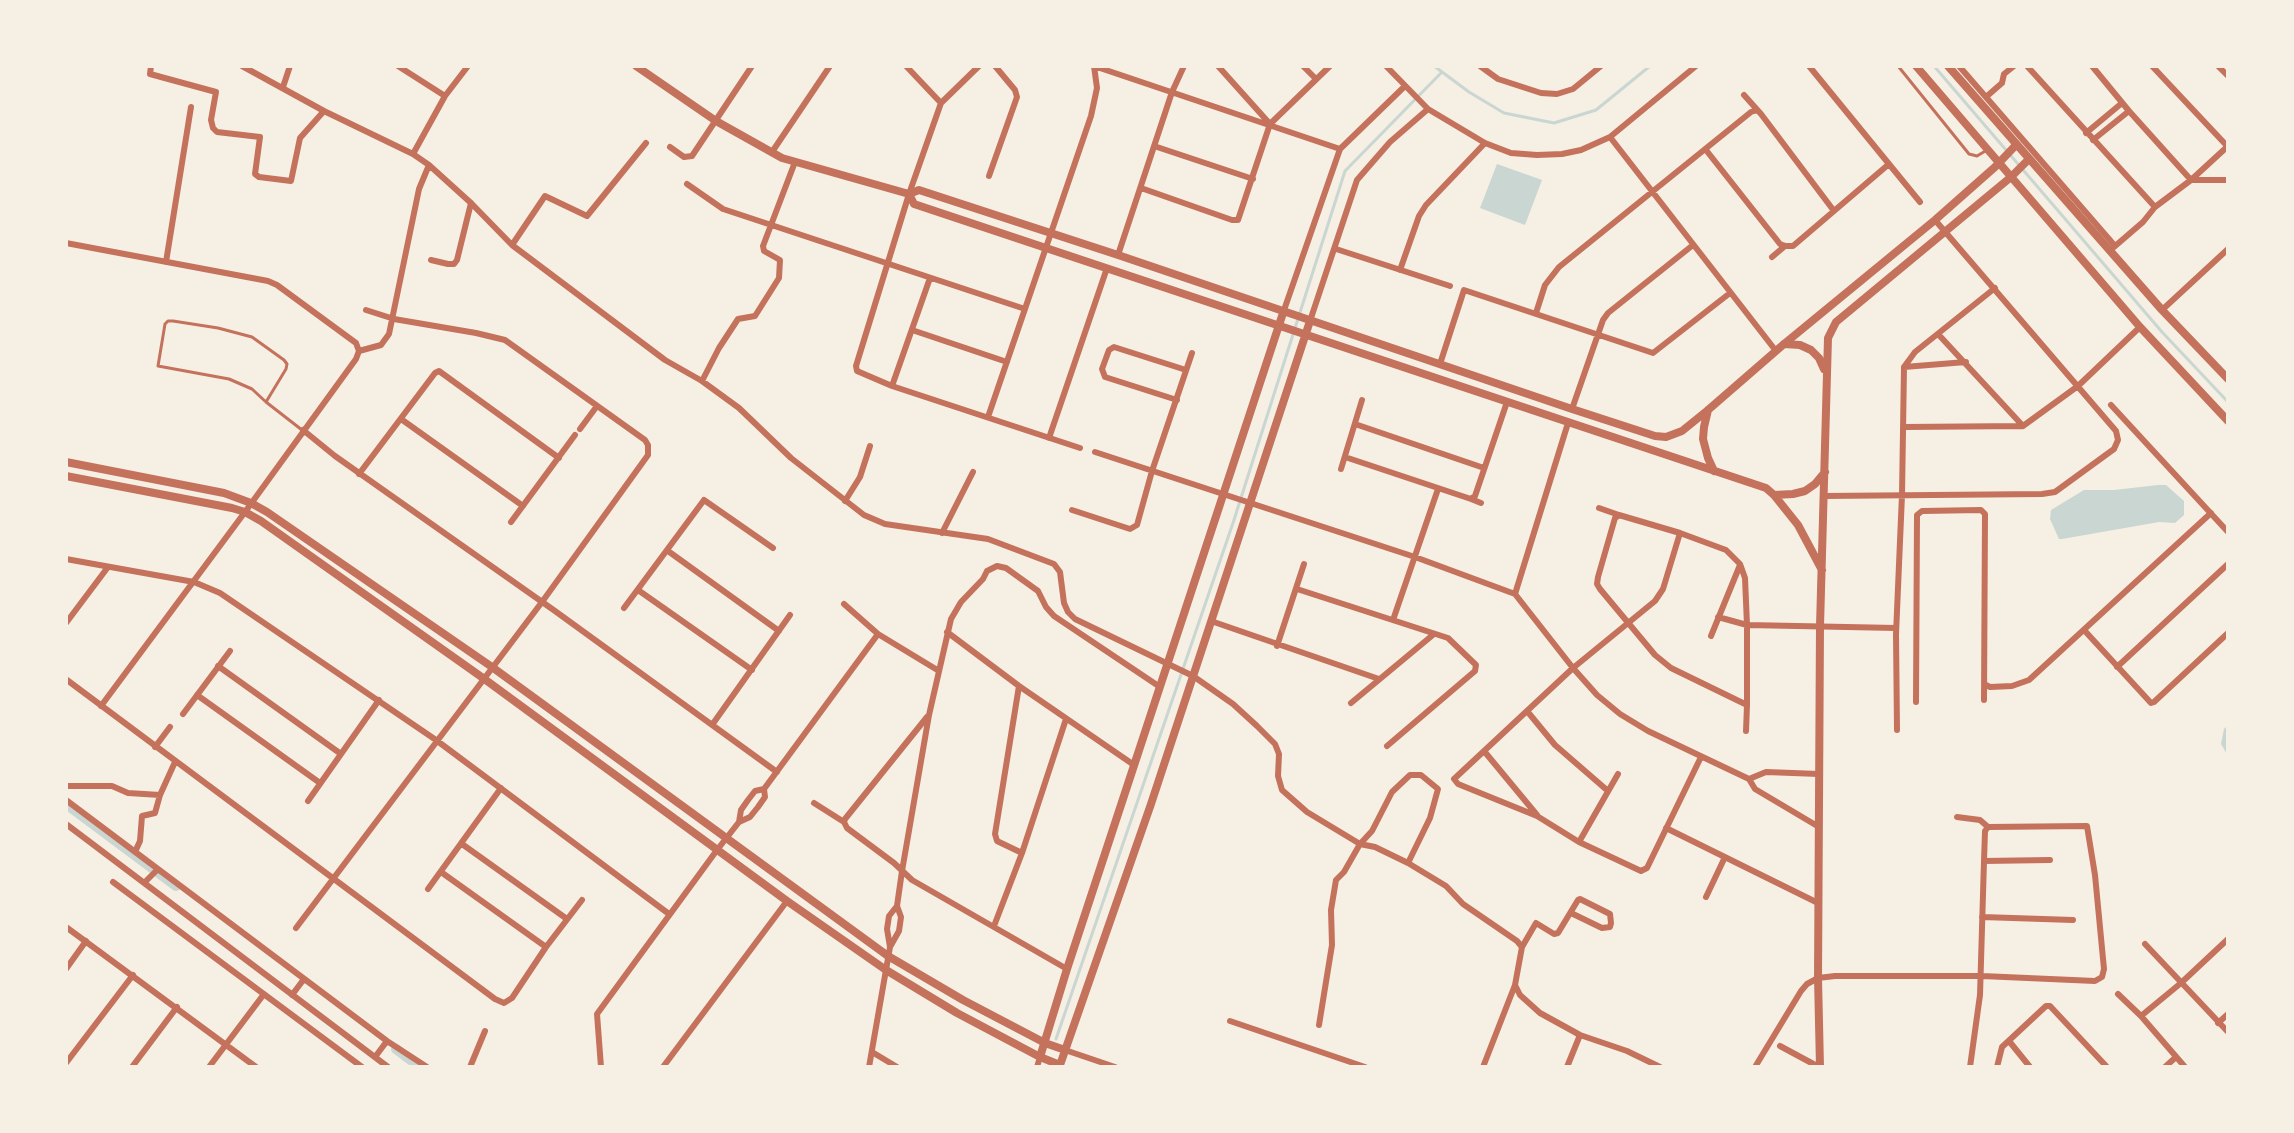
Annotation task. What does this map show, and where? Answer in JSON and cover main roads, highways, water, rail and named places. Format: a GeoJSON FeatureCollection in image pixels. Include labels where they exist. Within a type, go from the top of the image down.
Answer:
{"type":"FeatureCollection","features":[{"type":"Feature","properties":{"kind":"waterway"},"geometry":{"type":"LineString","coordinates":[[1434,66],[1469,92],[1504,113],[1554,123],[1596,110],[1650,66]]}},
{"type":"Feature","properties":{"kind":"waterway"},"geometry":{"type":"LineString","coordinates":[[1934,66],[2162,332],[2228,402]]}},
{"type":"Feature","properties":{"kind":"waterway"},"geometry":{"type":"LineString","coordinates":[[1056,1039],[1233,523],[1345,171],[1441,73]]}},
{"type":"Feature","properties":{"kind":"waterway"},"geometry":{"type":"LineString","coordinates":[[66,804],[176,886]]}},
{"type":"Feature","properties":{"kind":"waterway"},"geometry":{"type":"LineString","coordinates":[[396,1049],[420,1067]]}}]}
